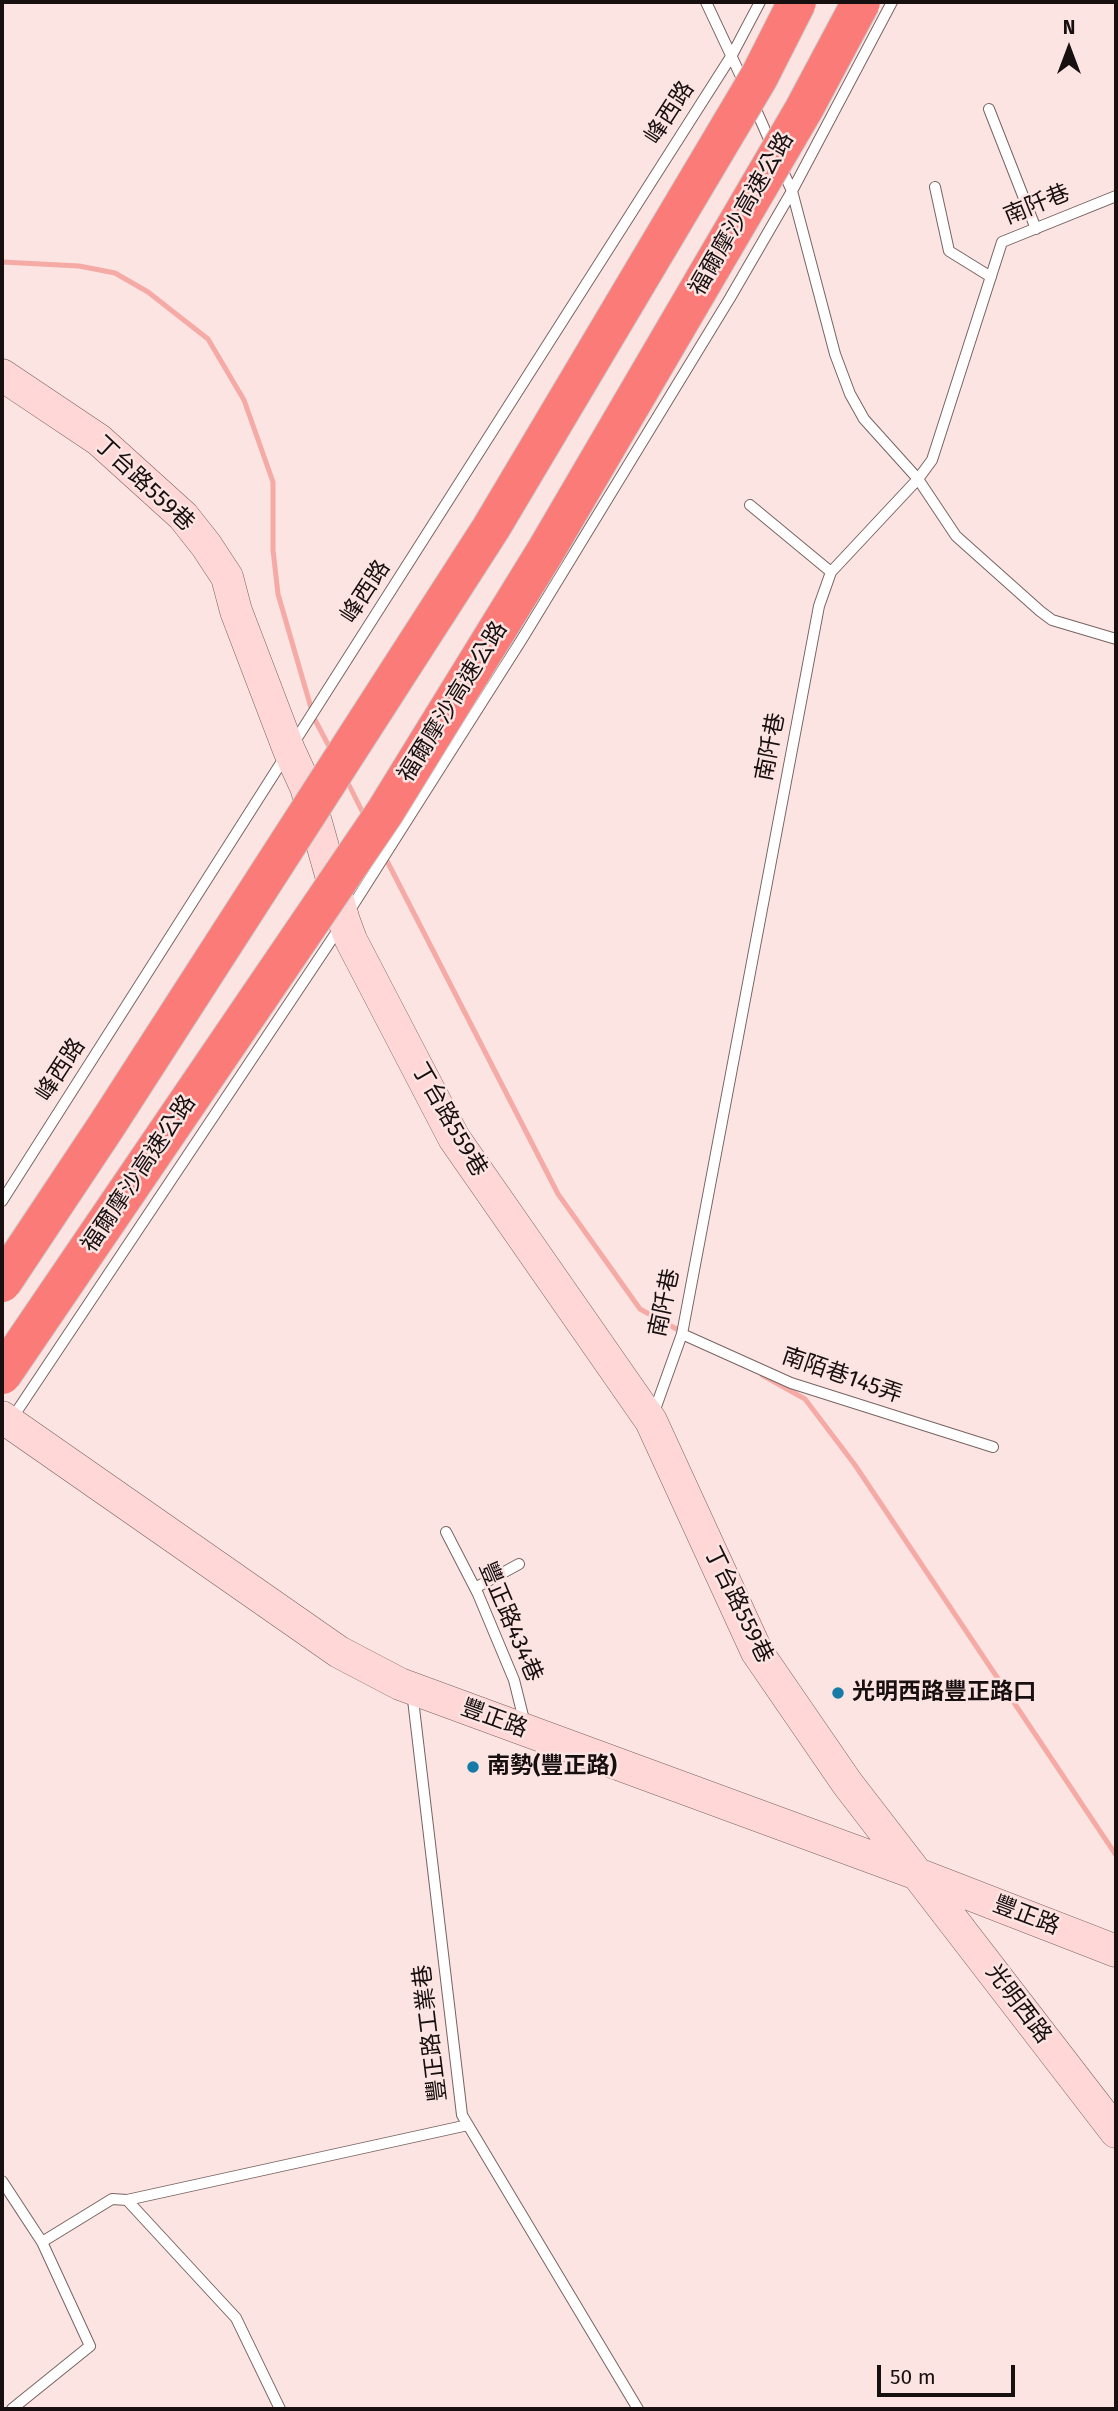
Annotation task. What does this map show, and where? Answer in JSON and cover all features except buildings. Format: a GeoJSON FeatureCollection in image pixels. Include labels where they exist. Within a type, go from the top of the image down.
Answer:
{"type":"FeatureCollection","features":[{"type":"Feature","properties":{"kind":"highway"},"geometry":{"type":"LineString","coordinates":[[2,1283],[107,1125],[491,528],[745,100],[797,2]]}},
{"type":"Feature","properties":{"kind":"highway","name":"福爾摩沙高速公路"},"geometry":{"type":"LineString","coordinates":[[2,1375],[392,801],[559,528],[804,109],[861,2]]}},
{"type":"Feature","properties":{"kind":"street","name":"丁台路559巷"},"geometry":{"type":"LineString","coordinates":[[2,374],[99,440],[183,516],[227,577],[236,611],[297,738],[306,787],[351,940],[454,1138],[651,1421],[757,1652],[847,1783],[920,1875]]}},
{"type":"Feature","properties":{"kind":"street","name":"豐正路"},"geometry":{"type":"LineString","coordinates":[[4,1425],[339,1652],[411,1688],[920,1875],[1116,1951]]}},
{"type":"Feature","properties":{"kind":"street","name":"光明西路"},"geometry":{"type":"LineString","coordinates":[[920,1875],[1116,2132]]}},
{"type":"Feature","properties":{"kind":"lane"},"geometry":{"type":"LineString","coordinates":[[706,2],[792,191],[835,354],[850,394],[864,419],[918,479],[956,536],[1052,620],[1116,639]]}},
{"type":"Feature","properties":{"kind":"lane","name":"峰西路"},"geometry":{"type":"LineString","coordinates":[[2,1201],[732,55],[760,2]]}},
{"type":"Feature","properties":{"kind":"lane"},"geometry":{"type":"LineString","coordinates":[[4,1425],[344,921],[522,639],[730,298],[792,191],[892,2]]}},
{"type":"Feature","properties":{"kind":"lane"},"geometry":{"type":"LineString","coordinates":[[989,109],[1036,229]]}},
{"type":"Feature","properties":{"kind":"lane"},"geometry":{"type":"LineString","coordinates":[[935,187],[949,251],[991,277]]}},
{"type":"Feature","properties":{"kind":"lane","name":"南阡巷"},"geometry":{"type":"LineString","coordinates":[[651,1421],[682,1334],[817,620],[831,572],[918,479],[932,460],[1002,242],[1116,196]]}},
{"type":"Feature","properties":{"kind":"lane"},"geometry":{"type":"LineString","coordinates":[[750,505],[831,572]]}},
{"type":"Feature","properties":{"kind":"lane","name":"南陌巷145弄"},"geometry":{"type":"LineString","coordinates":[[682,1334],[791,1383],[993,1447]]}},
{"type":"Feature","properties":{"kind":"lane","name":"豐正路434巷"},"geometry":{"type":"LineString","coordinates":[[446,1532],[475,1588],[514,1680],[527,1730]]}},
{"type":"Feature","properties":{"kind":"lane"},"geometry":{"type":"LineString","coordinates":[[475,1588],[519,1564]]}},
{"type":"Feature","properties":{"kind":"lane","name":"豐正路工業巷"},"geometry":{"type":"LineString","coordinates":[[411,1688],[462,2115],[638,2409]]}},
{"type":"Feature","properties":{"kind":"lane"},"geometry":{"type":"LineString","coordinates":[[43,2242],[111,2199],[127,2200],[468,2125]]}},
{"type":"Feature","properties":{"kind":"lane"},"geometry":{"type":"LineString","coordinates":[[2,2181],[43,2242],[90,2346],[12,2409]]}},
{"type":"Feature","properties":{"kind":"lane"},"geometry":{"type":"LineString","coordinates":[[127,2200],[236,2318],[280,2409]]}},
{"type":"Feature","properties":{"kind":"waterway"},"geometry":{"type":"LineString","coordinates":[[2,262],[79,266],[115,273],[148,292],[208,339],[244,400],[273,482],[273,550],[278,594],[314,718],[332,752]]}},
{"type":"Feature","properties":{"kind":"waterway"},"geometry":{"type":"LineString","coordinates":[[346,779],[365,817]]}},
{"type":"Feature","properties":{"kind":"waterway"},"geometry":{"type":"LineString","coordinates":[[385,857],[558,1194],[640,1309],[682,1332]]}},
{"type":"Feature","properties":{"kind":"waterway"},"geometry":{"type":"LineString","coordinates":[[762,1375],[805,1399],[855,1465],[1116,1855]]}},
{"type":"Feature","properties":{"kind":"place","name":"光明西路豐正路口"},"geometry":{"type":"Point","coordinates":[838,1693]}},
{"type":"Feature","properties":{"kind":"place","name":"南勢(豐正路)"},"geometry":{"type":"Point","coordinates":[473,1767]}}]}
